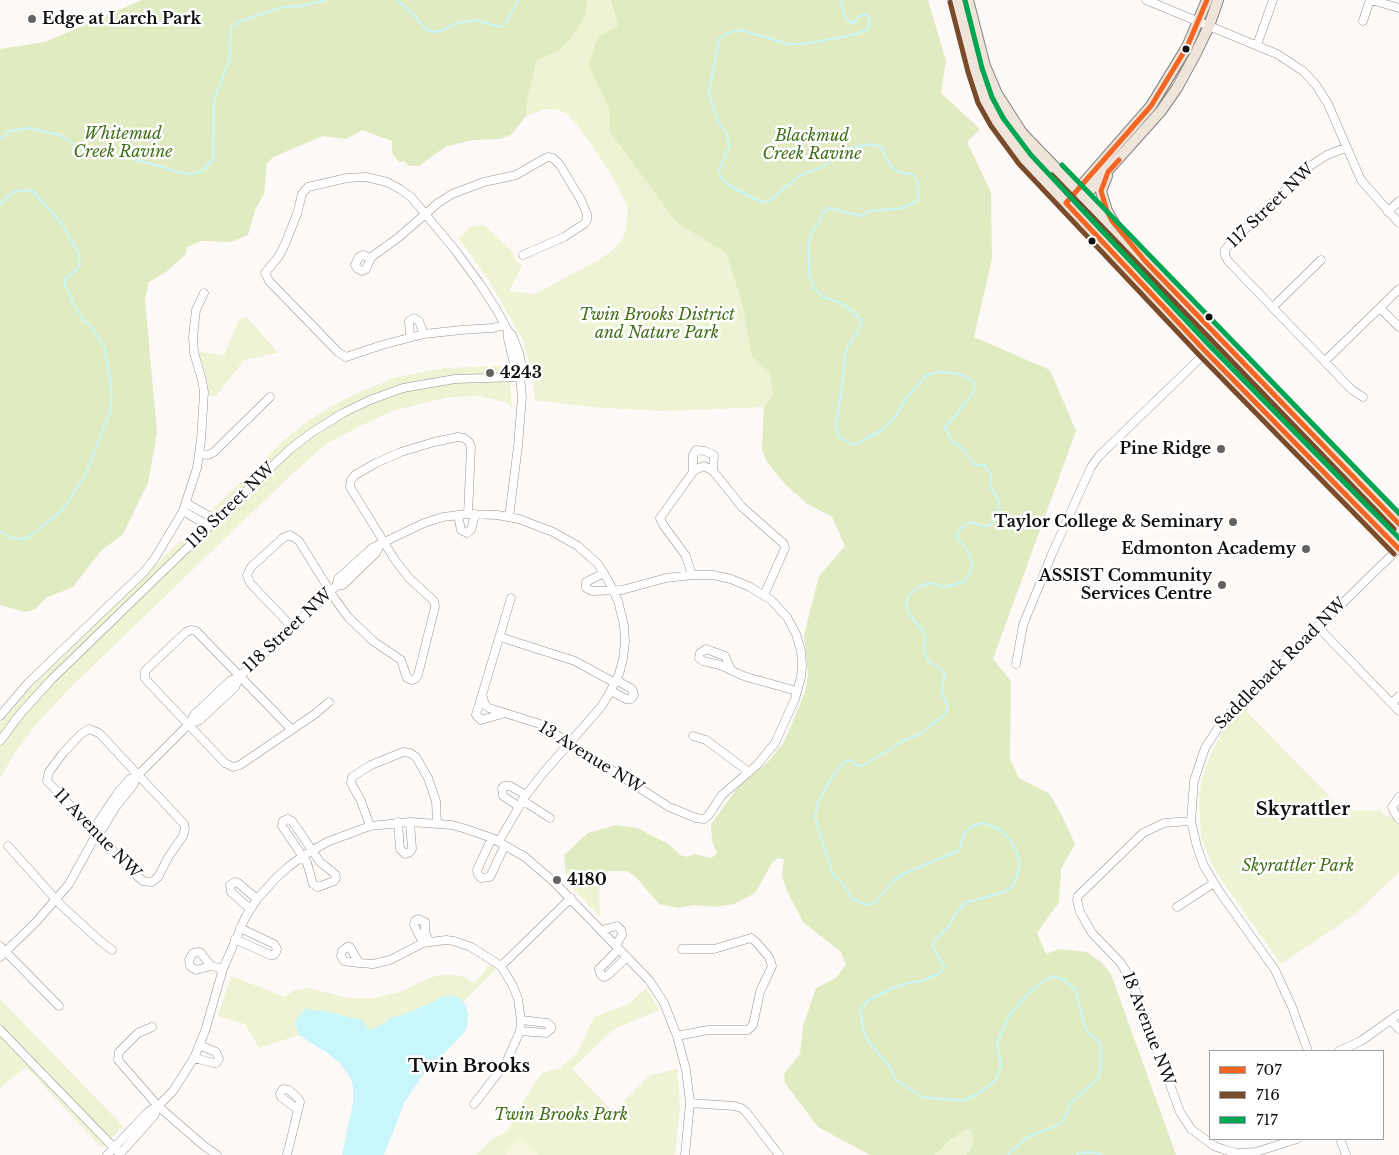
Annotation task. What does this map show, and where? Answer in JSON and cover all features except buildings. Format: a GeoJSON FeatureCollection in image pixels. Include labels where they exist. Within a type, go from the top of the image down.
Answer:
{"type":"FeatureCollection","features":[{"type":"Feature","properties":{"kind":"main road"},"geometry":{"type":"LineString","coordinates":[[957,0],[975,70],[985,100],[997,122],[1025,160],[1206,352],[1399,548]]}},
{"type":"Feature","properties":{"kind":"main road"},"geometry":{"type":"LineString","coordinates":[[968,0],[985,66],[997,94],[1022,133],[1078,194],[1399,524]]}},
{"type":"Feature","properties":{"kind":"main road"},"geometry":{"type":"LineString","coordinates":[[1066,203],[1108,172],[1161,111],[1196,55],[1204,24],[1207,0]]}},
{"type":"Feature","properties":{"kind":"main road"},"geometry":{"type":"LineString","coordinates":[[1078,194],[1151,106],[1218,0]]}},
{"type":"Feature","properties":{"kind":"main road"},"geometry":{"type":"LineString","coordinates":[[997,122],[1009,130],[1066,189],[1078,194]]}},
{"type":"Feature","properties":{"kind":"main road"},"geometry":{"type":"LineString","coordinates":[[1108,172],[1102,191],[1107,211],[1112,221],[1145,261]]}},
{"type":"Feature","properties":{"kind":"main road"},"geometry":{"type":"LineString","coordinates":[[1316,465],[1338,478],[1376,516],[1399,535]]}},
{"type":"Feature","properties":{"kind":"street"},"geometry":{"type":"LineString","coordinates":[[1146,0],[1257,45],[1289,61],[1310,77],[1328,104],[1345,148],[1361,180],[1399,223]]}},
{"type":"Feature","properties":{"kind":"street"},"geometry":{"type":"LineString","coordinates":[[1257,45],[1273,0]]}},
{"type":"Feature","properties":{"kind":"street"},"geometry":{"type":"LineString","coordinates":[[1363,21],[1370,0],[1399,8]]}},
{"type":"Feature","properties":{"kind":"street","name":"117 Street NW"},"geometry":{"type":"LineString","coordinates":[[1273,307],[1228,261],[1225,252],[1229,245],[1310,166],[1322,157],[1345,148]]}},
{"type":"Feature","properties":{"kind":"street"},"geometry":{"type":"LineString","coordinates":[[370,258],[399,237],[438,203],[458,190],[484,182],[511,177],[542,160],[553,158],[560,165],[581,200],[588,214],[587,220],[564,237],[523,255]]}},
{"type":"Feature","properties":{"kind":"street"},"geometry":{"type":"LineString","coordinates":[[506,328],[424,334],[349,357],[344,356],[269,281],[265,273],[279,256],[293,226],[302,194],[308,187],[347,178],[373,178],[387,182],[406,193],[470,270],[506,328],[515,368],[520,377],[522,397],[509,517]]}},
{"type":"Feature","properties":{"kind":"street"},"geometry":{"type":"LineString","coordinates":[[1388,212],[1399,201]]}},
{"type":"Feature","properties":{"kind":"street"},"geometry":{"type":"LineString","coordinates":[[1322,260],[1273,307],[1352,390],[1363,397]]}},
{"type":"Feature","properties":{"kind":"street"},"geometry":{"type":"LineString","coordinates":[[1325,361],[1399,289]]}},
{"type":"Feature","properties":{"kind":"street","name":"119 Street NW"},"geometry":{"type":"LineString","coordinates":[[0,716],[28,684],[144,572],[160,550],[185,507],[200,454],[204,392],[201,374],[194,353],[193,337],[196,310],[204,293]]}},
{"type":"Feature","properties":{"kind":"street"},"geometry":{"type":"LineString","coordinates":[[1380,308],[1399,327]]}},
{"type":"Feature","properties":{"kind":"street"},"geometry":{"type":"LineString","coordinates":[[410,337],[409,321],[414,318],[419,321],[424,334]]}},
{"type":"Feature","properties":{"kind":"street"},"geometry":{"type":"LineString","coordinates":[[1016,664],[1023,625],[1091,467],[1099,456],[1220,339]]}},
{"type":"Feature","properties":{"kind":"street","name":"119 Street NW"},"geometry":{"type":"LineString","coordinates":[[0,741],[21,713],[46,686],[209,526],[289,450],[327,422],[370,400],[403,388],[435,381],[473,377],[520,377]]}},
{"type":"Feature","properties":{"kind":"street"},"geometry":{"type":"LineString","coordinates":[[200,454],[208,455],[214,452],[270,397]]}},
{"type":"Feature","properties":{"kind":"street"},"geometry":{"type":"LineString","coordinates":[[401,660],[408,678],[415,679],[418,675],[435,607],[434,601],[405,574],[382,544],[350,487],[350,480],[376,463],[401,452],[458,437],[467,440],[471,447],[471,530],[467,533],[461,530],[458,515]]}},
{"type":"Feature","properties":{"kind":"street"},"geometry":{"type":"LineString","coordinates":[[693,472],[693,456],[696,450],[714,455],[713,471]]}},
{"type":"Feature","properties":{"kind":"street"},"geometry":{"type":"LineString","coordinates":[[692,575],[686,556],[660,518],[693,472],[704,466],[713,471],[742,507],[784,544],[785,548],[764,595]]}},
{"type":"Feature","properties":{"kind":"street"},"geometry":{"type":"LineString","coordinates":[[185,507],[216,520]]}},
{"type":"Feature","properties":{"kind":"street"},"geometry":{"type":"LineString","coordinates":[[185,507],[209,526]]}},
{"type":"Feature","properties":{"kind":"street","name":"118 Street NW"},"geometry":{"type":"LineString","coordinates":[[2,951],[56,899],[78,870],[96,834],[98,822],[110,803],[130,779],[138,774],[188,725],[195,714],[230,681],[240,676],[333,589],[338,579],[372,548],[424,523],[458,515],[471,514],[509,517],[534,523],[571,541],[592,558],[604,573],[614,591],[623,616],[625,632],[624,651],[611,691],[601,707],[569,742],[522,800],[499,841]]}},
{"type":"Feature","properties":{"kind":"street"},"geometry":{"type":"LineString","coordinates":[[292,627],[250,583],[247,575],[251,567],[283,538],[290,535],[299,541],[333,589],[342,609],[358,628],[378,645],[401,660],[411,664],[422,656]]}},
{"type":"Feature","properties":{"kind":"street","name":"Saddleback Road NW"},"geometry":{"type":"LineString","coordinates":[[1308,1050],[1290,1002],[1275,970],[1214,883],[1200,856],[1191,820],[1196,773],[1204,748],[1232,710],[1399,548]]}},
{"type":"Feature","properties":{"kind":"street"},"geometry":{"type":"LineString","coordinates":[[604,573],[586,582],[586,588],[590,591],[614,591],[666,578],[692,575],[713,575],[730,579],[764,595],[782,610],[792,626],[799,643],[802,666],[797,691],[775,743],[762,761],[749,772],[706,740],[693,736]]}},
{"type":"Feature","properties":{"kind":"street"},"geometry":{"type":"LineString","coordinates":[[506,713],[496,714],[480,720],[476,713],[511,598]]}},
{"type":"Feature","properties":{"kind":"street"},"geometry":{"type":"LineString","coordinates":[[1317,626],[1399,711]]}},
{"type":"Feature","properties":{"kind":"street"},"geometry":{"type":"LineString","coordinates":[[292,730],[196,631],[191,630],[183,634],[145,673],[149,683],[225,763],[232,767],[240,765],[292,730],[315,714],[329,702]]}},
{"type":"Feature","properties":{"kind":"street"},"geometry":{"type":"LineString","coordinates":[[500,637],[568,658],[632,689],[634,695],[630,699],[626,699],[611,691]]}},
{"type":"Feature","properties":{"kind":"street"},"geometry":{"type":"LineString","coordinates":[[732,670],[750,678],[797,691]]}},
{"type":"Feature","properties":{"kind":"street"},"geometry":{"type":"LineString","coordinates":[[1392,704],[1399,696]]}},
{"type":"Feature","properties":{"kind":"street","name":"13 Avenue NW"},"geometry":{"type":"LineString","coordinates":[[482,697],[485,705],[489,708],[540,724],[669,807],[696,818],[704,819],[708,816],[726,791],[749,772]]}},
{"type":"Feature","properties":{"kind":"street","name":"11 Avenue NW"},"geometry":{"type":"LineString","coordinates":[[89,730],[98,733],[138,774],[180,818],[185,827],[183,836],[169,856],[158,877],[152,882],[145,882],[140,879],[46,779],[50,770],[63,753],[81,734],[89,730]]}},
{"type":"Feature","properties":{"kind":"street"},"geometry":{"type":"LineString","coordinates":[[370,826],[361,801],[351,783],[352,778],[365,768],[403,752],[412,754],[419,761],[431,786],[437,810],[437,823]]}},
{"type":"Feature","properties":{"kind":"street"},"geometry":{"type":"LineString","coordinates":[[1399,797],[1392,807],[1399,819]]}},
{"type":"Feature","properties":{"kind":"street"},"geometry":{"type":"LineString","coordinates":[[522,800],[550,818]]}},
{"type":"Feature","properties":{"kind":"street"},"geometry":{"type":"LineString","coordinates":[[285,820],[292,821],[322,864],[335,874],[334,881],[320,886],[315,885],[312,882],[310,870],[303,856],[283,828],[282,824],[285,820]]}},
{"type":"Feature","properties":{"kind":"street","name":"18 Avenue NW"},"geometry":{"type":"LineString","coordinates":[[1191,820],[1164,823],[1146,831],[1078,896],[1080,912],[1088,928],[1120,962],[1132,981],[1182,1116],[1191,1129],[1214,1146],[1230,1152],[1256,1152],[1294,1140]]}},
{"type":"Feature","properties":{"kind":"street"},"geometry":{"type":"LineString","coordinates":[[398,822],[400,849],[405,854],[410,852],[412,848],[410,822]]}},
{"type":"Feature","properties":{"kind":"street"},"geometry":{"type":"LineString","coordinates":[[107,1155],[117,1152],[149,1110],[158,1106],[173,1091],[194,1058],[223,969],[240,928],[257,899],[276,878],[312,850],[338,837],[370,826],[398,822],[437,823],[466,829],[499,841],[534,863],[571,898],[649,980],[664,1003],[678,1036],[686,1070],[690,1103],[685,1155]]}},
{"type":"Feature","properties":{"kind":"street"},"geometry":{"type":"LineString","coordinates":[[8,846],[56,899],[112,950]]}},
{"type":"Feature","properties":{"kind":"street"},"geometry":{"type":"LineString","coordinates":[[250,909],[231,892],[230,885],[234,882],[238,884],[257,899]]}},
{"type":"Feature","properties":{"kind":"street"},"geometry":{"type":"LineString","coordinates":[[1177,907],[1214,883]]}},
{"type":"Feature","properties":{"kind":"street"},"geometry":{"type":"LineString","coordinates":[[501,966],[571,898]]}},
{"type":"Feature","properties":{"kind":"street"},"geometry":{"type":"LineString","coordinates":[[602,930],[617,926],[621,930],[622,935],[618,947],[599,969],[601,975],[604,977],[608,975],[627,957]]}},
{"type":"Feature","properties":{"kind":"street"},"geometry":{"type":"LineString","coordinates":[[235,939],[270,955],[275,954],[277,951],[274,944],[240,928]]}},
{"type":"Feature","properties":{"kind":"street"},"geometry":{"type":"LineString","coordinates":[[678,1036],[708,1030],[748,1030],[752,1025],[760,992],[772,966],[769,957],[750,938],[714,949],[682,949]]}},
{"type":"Feature","properties":{"kind":"street"},"geometry":{"type":"LineString","coordinates":[[359,963],[373,964],[385,961],[426,942],[446,940],[463,943],[478,950],[501,966],[513,986],[518,999],[521,1020],[520,1031],[506,1063],[474,1104]]}},
{"type":"Feature","properties":{"kind":"street"},"geometry":{"type":"LineString","coordinates":[[2,951],[58,1006]]}},
{"type":"Feature","properties":{"kind":"street"},"geometry":{"type":"LineString","coordinates":[[211,966],[223,969]]}},
{"type":"Feature","properties":{"kind":"street"},"geometry":{"type":"LineString","coordinates":[[1341,1050],[1361,1041],[1399,1014]]}},
{"type":"Feature","properties":{"kind":"street"},"geometry":{"type":"LineString","coordinates":[[520,1031],[546,1033],[551,1029],[550,1024],[547,1023],[521,1020]]}},
{"type":"Feature","properties":{"kind":"street"},"geometry":{"type":"LineString","coordinates":[[1391,1020],[1399,1029]]}},
{"type":"Feature","properties":{"kind":"street"},"geometry":{"type":"LineString","coordinates":[[152,1027],[138,1033],[120,1050],[117,1058],[158,1106],[217,1155]]}},
{"type":"Feature","properties":{"kind":"street"},"geometry":{"type":"LineString","coordinates":[[0,1030],[117,1152]]}},
{"type":"Feature","properties":{"kind":"street"},"geometry":{"type":"LineString","coordinates":[[194,1058],[214,1063],[219,1059],[216,1052],[199,1046]]}},
{"type":"Feature","properties":{"kind":"street"},"geometry":{"type":"LineString","coordinates":[[690,1103],[741,1108],[779,1155]]}},
{"type":"Feature","properties":{"kind":"street"},"geometry":{"type":"LineString","coordinates":[[288,1155],[298,1109]]}},
{"type":"Feature","properties":{"kind":"street"},"geometry":{"type":"LineString","coordinates":[[1340,1140],[1346,1155]]}},
{"type":"Feature","properties":{"kind":"green space","name":"Whitemud Creek Ravine"},"geometry":{"type":"Polygon","coordinates":[[[142,0],[587,0],[586,14],[572,37],[558,51],[537,60],[528,95],[526,116],[511,135],[499,139],[472,140],[445,147],[419,166],[409,166],[404,161],[399,162],[392,153],[392,141],[362,130],[346,139],[323,136],[273,157],[267,164],[264,194],[256,208],[248,235],[231,242],[201,241],[187,247],[186,254],[166,272],[149,282],[145,300],[157,433],[148,483],[123,534],[101,551],[73,587],[46,598],[35,609],[25,612],[0,605],[0,49],[45,42],[142,0]]]}},
{"type":"Feature","properties":{"kind":"green space","name":"Twin Brooks District and Nature Park"},"geometry":{"type":"Polygon","coordinates":[[[587,0],[611,0],[618,26],[588,65],[609,108],[609,131],[676,222],[726,253],[742,303],[752,357],[770,373],[773,394],[764,407],[663,411],[592,407],[535,400],[533,377],[523,340],[491,284],[459,238],[470,227],[484,225],[512,251],[515,260],[522,265],[509,291],[535,294],[595,262],[612,251],[622,240],[626,231],[628,207],[615,181],[578,126],[566,113],[556,109],[545,109],[526,116],[528,95],[537,60],[558,51],[586,14],[587,0]]]}},
{"type":"Feature","properties":{"kind":"green space","name":"Blackmud Creek Ravine"},"geometry":{"type":"Polygon","coordinates":[[[611,0],[928,0],[946,61],[941,93],[980,129],[967,142],[991,192],[992,259],[974,337],[1050,370],[1076,431],[993,659],[1011,681],[1010,759],[1019,778],[1050,794],[1075,844],[1061,869],[1059,902],[1037,933],[1046,954],[1059,949],[1087,952],[1101,962],[1111,974],[1176,1155],[966,1155],[972,1147],[973,1139],[971,1131],[966,1129],[950,1139],[934,1155],[870,1155],[818,1127],[785,1083],[784,1074],[800,1054],[803,1026],[816,988],[836,978],[846,965],[841,952],[803,922],[787,891],[782,876],[784,859],[778,858],[772,863],[755,893],[734,904],[714,907],[695,905],[678,908],[659,904],[635,876],[626,871],[610,871],[599,876],[565,868],[564,855],[588,833],[616,825],[637,828],[670,845],[680,855],[688,857],[694,854],[711,858],[717,854],[712,840],[711,824],[738,787],[767,763],[784,742],[805,692],[808,674],[804,635],[819,576],[845,546],[832,517],[806,503],[785,484],[767,462],[762,450],[764,407],[773,394],[770,373],[752,357],[742,303],[726,253],[676,222],[609,131],[609,108],[588,65],[598,37],[618,26],[611,0]]]}},
{"type":"Feature","properties":{"kind":"green space"},"geometry":{"type":"Polygon","coordinates":[[[247,317],[278,353],[244,360],[216,396],[209,396],[205,372],[198,351],[224,356],[239,320],[247,317]]]}},
{"type":"Feature","properties":{"kind":"green space"},"geometry":{"type":"Polygon","coordinates":[[[508,361],[512,408],[508,403],[481,396],[449,397],[392,411],[326,444],[291,475],[73,685],[36,724],[0,778],[0,723],[31,687],[283,441],[309,420],[343,400],[397,377],[445,368],[503,366],[508,361]]]}},
{"type":"Feature","properties":{"kind":"green space","name":"Skyrattler Park"},"geometry":{"type":"Polygon","coordinates":[[[1244,709],[1343,810],[1381,811],[1399,824],[1399,872],[1354,915],[1281,964],[1220,878],[1201,837],[1199,793],[1205,769],[1223,731],[1244,709]]]}},
{"type":"Feature","properties":{"kind":"green space"},"geometry":{"type":"Polygon","coordinates":[[[565,868],[599,876],[600,917],[567,882],[565,868]]]}},
{"type":"Feature","properties":{"kind":"green space"},"geometry":{"type":"Polygon","coordinates":[[[491,964],[496,969],[463,1002],[461,999],[425,1005],[408,1013],[390,1018],[373,1029],[368,1029],[361,1020],[323,1011],[303,1010],[295,1022],[299,1035],[259,1048],[245,1024],[218,1016],[231,976],[285,997],[293,991],[308,988],[349,998],[374,998],[404,991],[436,976],[465,977],[471,982],[475,982],[491,964]]]}},
{"type":"Feature","properties":{"kind":"green space","name":"Twin Brooks Park"},"geometry":{"type":"Polygon","coordinates":[[[646,988],[659,1010],[614,1029],[572,1069],[613,1112],[649,1076],[677,1069],[680,1105],[675,1155],[476,1155],[491,1140],[509,1130],[516,1112],[542,1073],[560,1068],[578,1052],[594,1017],[629,1004],[646,988]]]}},
{"type":"Feature","properties":{"kind":"green space"},"geometry":{"type":"Polygon","coordinates":[[[0,999],[123,1126],[102,1148],[26,1067],[0,1088],[0,999]]]}},
{"type":"Feature","properties":{"kind":"green space"},"geometry":{"type":"Polygon","coordinates":[[[966,1129],[971,1131],[973,1139],[972,1147],[966,1155],[934,1155],[950,1139],[966,1129]]]}},
{"type":"Feature","properties":{"kind":"green space"},"geometry":{"type":"Polygon","coordinates":[[[520,1137],[538,1155],[505,1155],[508,1149],[520,1137]]]}},
{"type":"Feature","properties":{"kind":"water"},"geometry":{"type":"Polygon","coordinates":[[[452,995],[461,999],[466,1006],[468,1015],[467,1027],[463,1034],[423,1075],[405,1101],[384,1155],[342,1155],[353,1103],[351,1079],[340,1063],[299,1035],[295,1022],[299,1015],[306,1009],[323,1011],[362,1020],[368,1029],[373,1029],[390,1018],[408,1013],[443,997],[452,995]]]}},
{"type":"Feature","properties":{"kind":"waterway"},"geometry":{"type":"LineString","coordinates":[[0,139],[10,131],[28,128],[60,135],[84,151],[95,154],[124,157],[177,172],[192,174],[202,171],[213,160],[214,105],[216,94],[230,59],[231,28],[240,21],[283,7],[302,6],[326,0]]}},
{"type":"Feature","properties":{"kind":"waterway"},"geometry":{"type":"LineString","coordinates":[[397,0],[427,30],[438,32],[458,23],[475,20],[501,27],[507,21],[518,0]]}},
{"type":"Feature","properties":{"kind":"waterway"},"geometry":{"type":"LineString","coordinates":[[841,0],[844,16],[848,21],[853,23],[866,14],[870,24],[867,30],[848,36],[804,44],[788,44],[741,30],[726,34],[719,39],[709,93],[717,120],[727,134],[729,147],[719,170],[721,178],[730,186],[761,202],[769,201],[799,176],[836,159],[845,149],[872,144],[881,147],[892,167],[899,172],[913,175],[917,180],[919,191],[917,200],[912,204],[902,208],[872,211],[861,216],[829,208],[822,214],[812,232],[808,245],[809,274],[814,288],[823,297],[841,303],[862,321],[845,354],[836,424],[838,436],[853,445],[860,442],[882,430],[896,416],[907,397],[927,375],[938,372],[961,374],[975,383],[974,392],[945,427],[951,440],[964,450],[975,465],[984,465],[991,474],[991,488],[998,499],[1000,507],[991,525],[983,526],[971,522],[962,527],[956,536],[970,554],[972,565],[970,574],[964,582],[944,587],[931,583],[920,586],[908,596],[906,607],[912,618],[922,629],[925,638],[923,648],[928,661],[942,670],[945,676],[941,691],[948,706],[944,715],[920,734],[903,741],[864,765],[857,766],[850,760],[844,762],[830,780],[817,804],[815,817],[833,875],[841,881],[853,899],[867,905],[875,903],[891,883],[901,875],[958,851],[963,835],[972,826],[982,823],[990,825],[999,829],[1011,841],[1020,864],[1014,884],[1009,889],[1000,893],[965,903],[958,911],[948,927],[932,946],[945,967],[938,974],[921,981],[893,988],[869,1000],[860,1010],[864,1032],[868,1041],[890,1067],[896,1080],[922,1097],[963,1101],[994,1082],[1001,1065],[997,1043],[1009,1016],[1026,996],[1041,983],[1053,976],[1064,980],[1076,990],[1083,1021],[1088,1032],[1100,1043],[1099,1077],[1071,1103],[1063,1121],[1054,1127],[1029,1136],[1008,1155]]}},
{"type":"Feature","properties":{"kind":"waterway"},"geometry":{"type":"LineString","coordinates":[[0,204],[14,192],[33,191],[63,225],[79,255],[80,266],[65,280],[65,284],[74,305],[84,321],[91,326],[105,349],[112,393],[110,412],[85,476],[63,509],[25,539],[11,538],[0,531]]}},
{"type":"Feature","properties":{"kind":"waterway"},"geometry":{"type":"LineString","coordinates":[[1077,1155],[1079,1153],[1093,1152],[1102,1155]]}},
{"type":"Feature","properties":{"kind":"transit line","name":"717"},"geometry":{"type":"LineString","coordinates":[[965,0],[982,68],[992,97],[1003,118],[1031,155],[1211,347],[1399,538]]}},
{"type":"Feature","properties":{"kind":"transit line","name":"707"},"geometry":{"type":"LineString","coordinates":[[1207,0],[1187,47],[1151,106],[1066,203],[1206,352],[1399,549]]}},
{"type":"Feature","properties":{"kind":"transit line","name":"716"},"geometry":{"type":"LineString","coordinates":[[950,2],[978,103],[991,126],[1019,164],[1201,357],[1394,554]]}},
{"type":"Feature","properties":{"kind":"transit line","name":"707"},"geometry":{"type":"LineString","coordinates":[[1119,160],[1108,172],[1101,191],[1112,221],[1145,261],[1399,524]]}},
{"type":"Feature","properties":{"kind":"transit line","name":"717"},"geometry":{"type":"LineString","coordinates":[[1062,165],[1399,513]]}},
{"type":"Feature","properties":{"kind":"transit line","name":"716"},"geometry":{"type":"LineString","coordinates":[[1052,175],[1394,529]]}},
{"type":"Feature","properties":{"kind":"place","name":"Edge at Larch Park"},"geometry":{"type":"Point","coordinates":[32,19]}},
{"type":"Feature","properties":{"kind":"place","name":"4243"},"geometry":{"type":"Point","coordinates":[490,373]}},
{"type":"Feature","properties":{"kind":"place","name":"Pine Ridge"},"geometry":{"type":"Point","coordinates":[1221,449]}},
{"type":"Feature","properties":{"kind":"place","name":"Taylor College & Seminary"},"geometry":{"type":"Point","coordinates":[1233,522]}},
{"type":"Feature","properties":{"kind":"place","name":"Edmonton Academy"},"geometry":{"type":"Point","coordinates":[1306,549]}},
{"type":"Feature","properties":{"kind":"place","name":"ASSIST Community Services Centre"},"geometry":{"type":"Point","coordinates":[1222,585]}},
{"type":"Feature","properties":{"kind":"place","name":"4180"},"geometry":{"type":"Point","coordinates":[557,880]}},
{"type":"Feature","properties":{"kind":"district","name":"Skyrattler"},"geometry":{"type":"Point","coordinates":[1303,810]}},
{"type":"Feature","properties":{"kind":"district","name":"Twin Brooks"},"geometry":{"type":"Point","coordinates":[469,1067]}}]}
